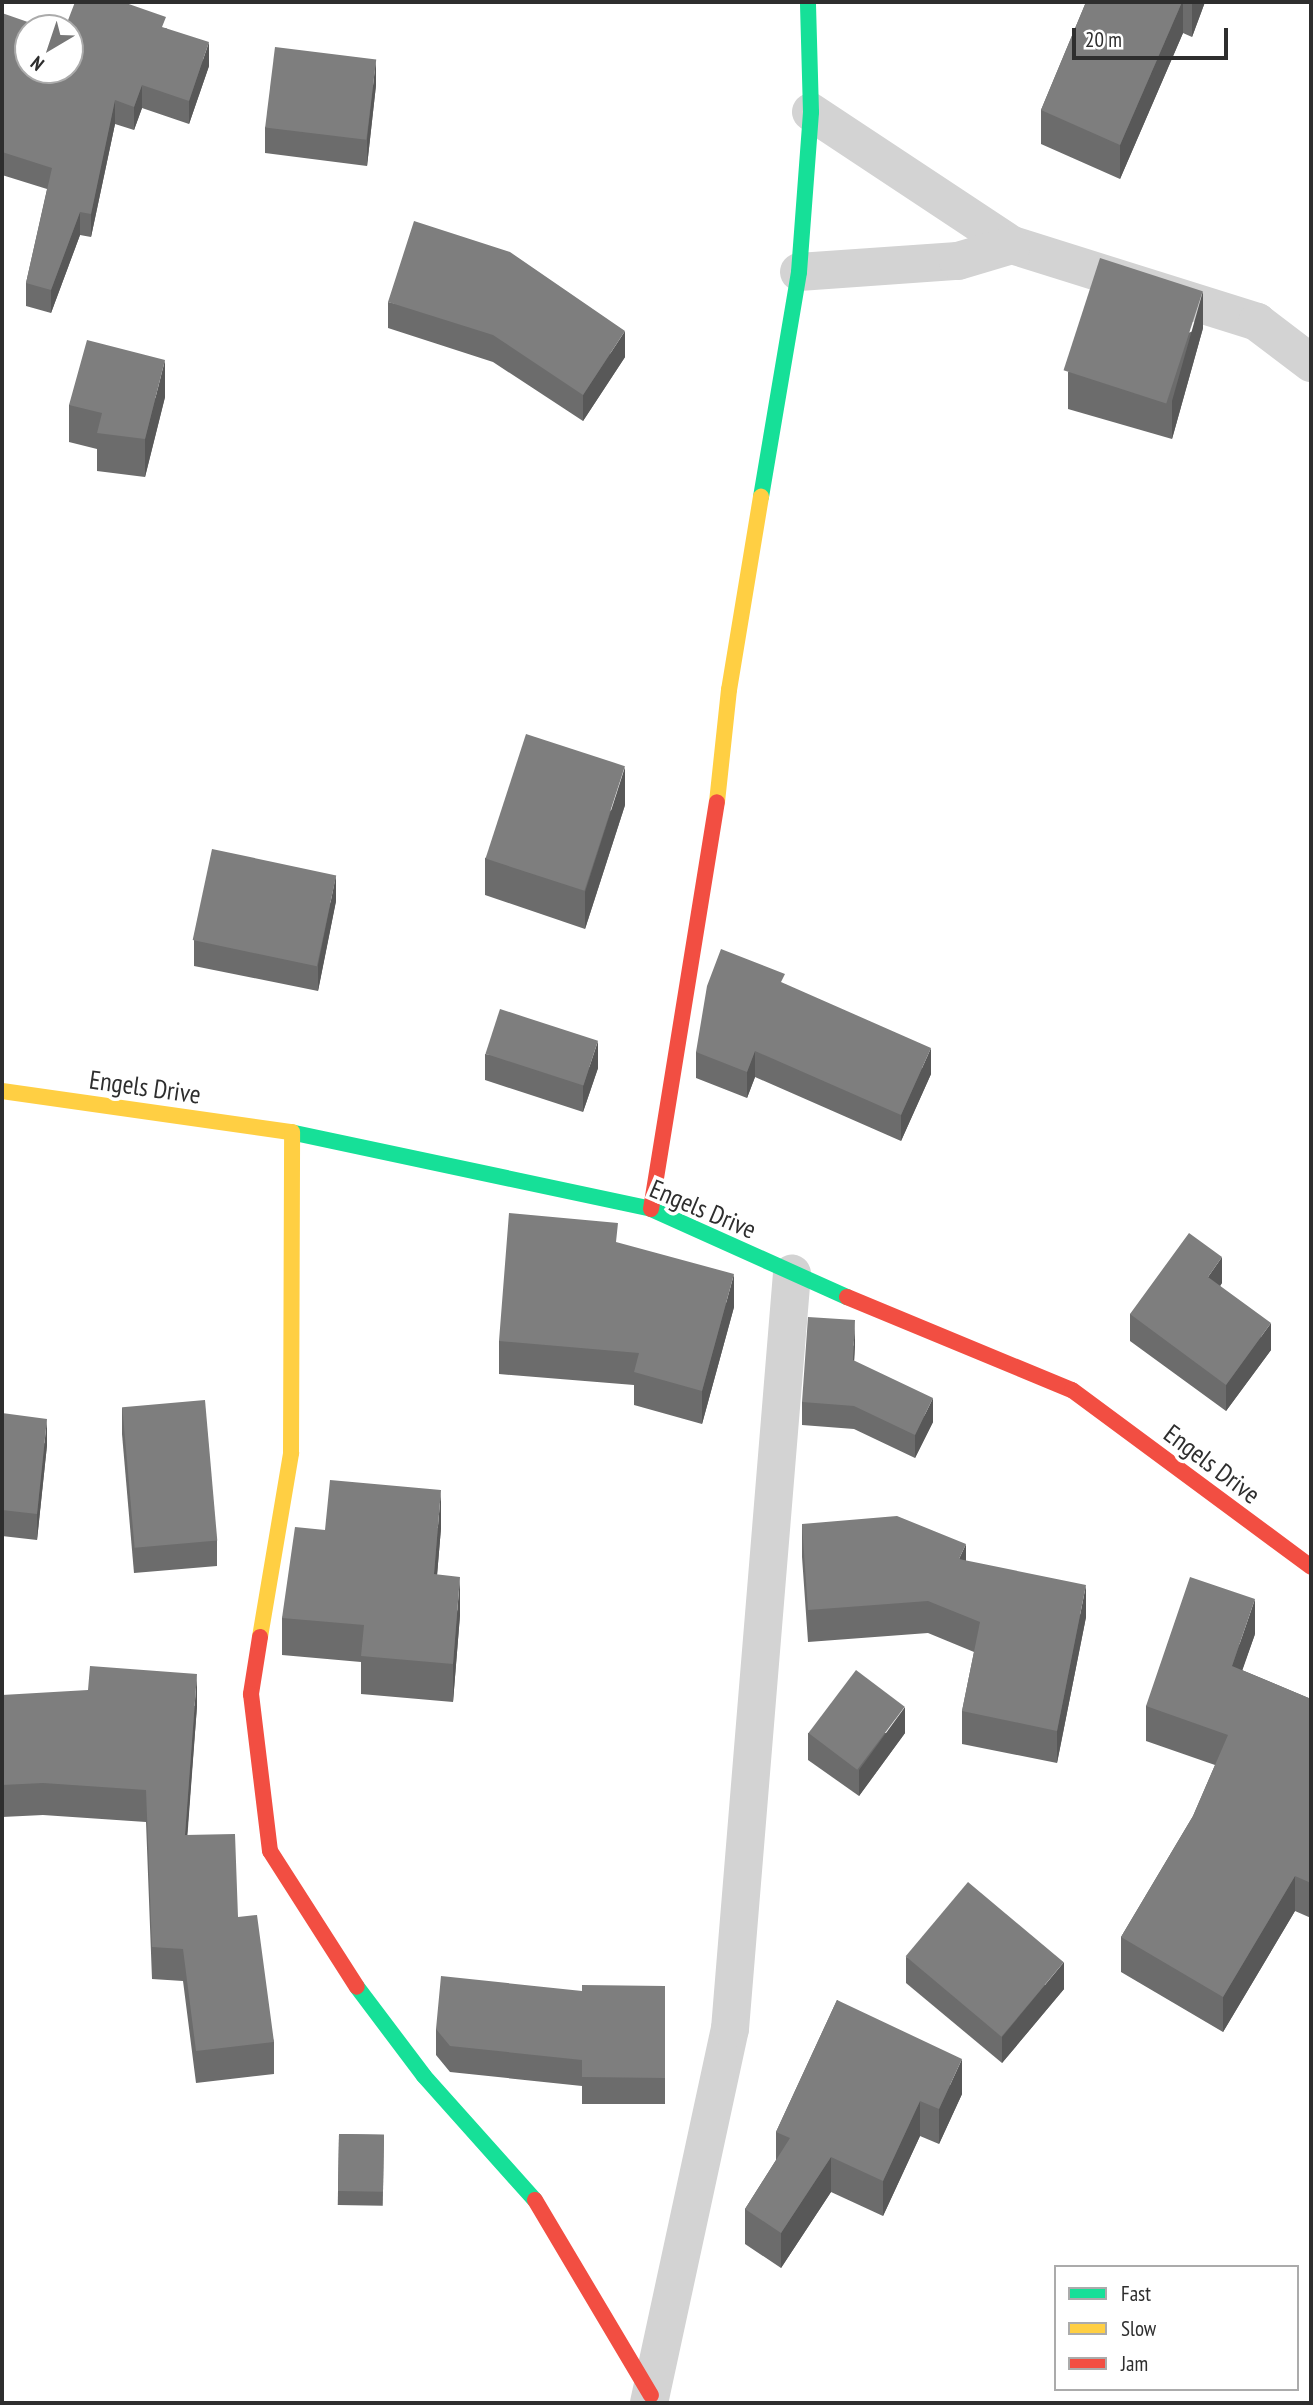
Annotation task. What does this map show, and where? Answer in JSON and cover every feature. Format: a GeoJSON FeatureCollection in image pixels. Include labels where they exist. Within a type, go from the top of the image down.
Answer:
{"type":"FeatureCollection","features":[{"type":"Feature","properties":{"kind":"street"},"geometry":{"type":"LineString","coordinates":[[652,1209],[713,846],[729,690],[799,272],[811,112],[808,2]]}},
{"type":"Feature","properties":{"kind":"street"},"geometry":{"type":"LineString","coordinates":[[811,112],[1012,245],[1257,323],[1311,363]]}},
{"type":"Feature","properties":{"kind":"street"},"geometry":{"type":"LineString","coordinates":[[799,272],[958,261],[1012,245]]}},
{"type":"Feature","properties":{"kind":"street","name":"Engels Drive"},"geometry":{"type":"LineString","coordinates":[[2,1091],[292,1132],[652,1209],[792,1274],[1072,1390],[1311,1567]]}},
{"type":"Feature","properties":{"kind":"street"},"geometry":{"type":"LineString","coordinates":[[292,1132],[291,1453],[251,1694],[270,1851],[332,1955],[424,2076],[545,2211],[650,2399]]}},
{"type":"Feature","properties":{"kind":"street"},"geometry":{"type":"LineString","coordinates":[[650,2399],[730,2029],[792,1274]]}},
{"type":"Feature","properties":{"kind":"building"},"geometry":{"type":"Polygon","coordinates":[[[75,2],[123,2],[166,17],[162,27],[209,42],[189,101],[142,85],[134,107],[115,100],[91,214],[80,212],[51,290],[26,283],[52,168],[2,152],[2,13],[14,17],[14,84],[84,84],[84,14],[70,14],[75,2]]]}},
{"type":"Feature","properties":{"kind":"building"},"geometry":{"type":"Polygon","coordinates":[[[1086,2],[1182,2],[1120,145],[1041,110],[1086,2]]]}},
{"type":"Feature","properties":{"kind":"building"},"geometry":{"type":"Polygon","coordinates":[[[275,47],[376,59],[366,140],[265,127],[275,47]]]}},
{"type":"Feature","properties":{"kind":"building"},"geometry":{"type":"Polygon","coordinates":[[[414,221],[510,252],[625,331],[583,395],[493,335],[388,302],[414,221]]]}},
{"type":"Feature","properties":{"kind":"building"},"geometry":{"type":"Polygon","coordinates":[[[1100,258],[1203,291],[1166,404],[1064,370],[1100,258]]]}},
{"type":"Feature","properties":{"kind":"building"},"geometry":{"type":"Polygon","coordinates":[[[87,340],[165,360],[145,439],[97,433],[102,413],[69,405],[87,340]]]}},
{"type":"Feature","properties":{"kind":"building"},"geometry":{"type":"Polygon","coordinates":[[[526,734],[625,766],[584,891],[486,859],[526,734]]]}},
{"type":"Feature","properties":{"kind":"building"},"geometry":{"type":"Polygon","coordinates":[[[212,849],[336,875],[317,966],[193,940],[212,849]]]}},
{"type":"Feature","properties":{"kind":"building"},"geometry":{"type":"Polygon","coordinates":[[[721,949],[785,974],[781,982],[931,1048],[901,1115],[755,1051],[747,1072],[696,1052],[707,986],[721,949]]]}},
{"type":"Feature","properties":{"kind":"building"},"geometry":{"type":"Polygon","coordinates":[[[500,1009],[598,1041],[583,1086],[485,1054],[500,1009]]]}},
{"type":"Feature","properties":{"kind":"building"},"geometry":{"type":"Polygon","coordinates":[[[509,1213],[618,1223],[616,1242],[734,1274],[702,1391],[634,1372],[639,1353],[499,1341],[509,1213]]]}},
{"type":"Feature","properties":{"kind":"building"},"geometry":{"type":"Polygon","coordinates":[[[1189,1233],[1222,1257],[1208,1277],[1271,1323],[1226,1385],[1130,1314],[1189,1233]]]}},
{"type":"Feature","properties":{"kind":"building"},"geometry":{"type":"Polygon","coordinates":[[[808,1317],[855,1320],[853,1360],[933,1398],[915,1435],[854,1406],[802,1402],[808,1317]]]}},
{"type":"Feature","properties":{"kind":"building"},"geometry":{"type":"Polygon","coordinates":[[[205,1400],[217,1540],[135,1548],[122,1407],[205,1400]]]}},
{"type":"Feature","properties":{"kind":"building"},"geometry":{"type":"Polygon","coordinates":[[[2,1413],[47,1419],[37,1514],[2,1510],[2,1413]]]}},
{"type":"Feature","properties":{"kind":"building"},"geometry":{"type":"Polygon","coordinates":[[[330,1480],[441,1490],[434,1574],[460,1577],[453,1664],[361,1656],[364,1625],[282,1618],[295,1527],[325,1530],[330,1480]]]}},
{"type":"Feature","properties":{"kind":"building"},"geometry":{"type":"Polygon","coordinates":[[[897,1516],[966,1544],[959,1559],[1086,1585],[1057,1731],[962,1711],[980,1622],[928,1601],[808,1610],[802,1524],[897,1516]]]}},
{"type":"Feature","properties":{"kind":"building"},"geometry":{"type":"Polygon","coordinates":[[[1190,1577],[1255,1599],[1232,1666],[1311,1699],[1311,1883],[1295,1876],[1223,1997],[1121,1937],[1193,1816],[1228,1735],[1146,1706],[1190,1577]]]}},
{"type":"Feature","properties":{"kind":"building"},"geometry":{"type":"Polygon","coordinates":[[[90,1666],[197,1674],[185,1835],[235,1834],[238,1917],[257,1915],[274,2042],[196,2051],[183,1949],[152,1947],[146,1790],[43,1783],[2,1785],[2,1695],[88,1690],[90,1666]]]}},
{"type":"Feature","properties":{"kind":"building"},"geometry":{"type":"Polygon","coordinates":[[[856,1670],[905,1707],[857,1770],[808,1733],[856,1670]]]}},
{"type":"Feature","properties":{"kind":"building"},"geometry":{"type":"Polygon","coordinates":[[[968,1882],[1064,1962],[1001,2037],[906,1956],[968,1882]]]}},
{"type":"Feature","properties":{"kind":"building"},"geometry":{"type":"Polygon","coordinates":[[[441,1976],[582,1991],[582,1985],[665,1986],[665,2078],[582,2077],[582,2060],[450,2046],[436,2029],[441,1976]]]}},
{"type":"Feature","properties":{"kind":"building"},"geometry":{"type":"Polygon","coordinates":[[[837,2000],[962,2059],[939,2109],[920,2101],[883,2181],[831,2157],[781,2233],[745,2209],[790,2138],[776,2132],[837,2000]]]}},
{"type":"Feature","properties":{"kind":"building"},"geometry":{"type":"Polygon","coordinates":[[[339,2134],[384,2135],[383,2192],[338,2191],[339,2134]]]}},
{"type":"Feature","properties":{"kind":"traffic: fast"},"geometry":{"type":"LineString","coordinates":[[761,497],[799,272],[811,112],[808,2]]}},
{"type":"Feature","properties":{"kind":"traffic: fast"},"geometry":{"type":"LineString","coordinates":[[290,1132],[651,1209],[847,1297]]}},
{"type":"Feature","properties":{"kind":"traffic: fast"},"geometry":{"type":"LineString","coordinates":[[357,1987],[424,2076],[535,2200]]}},
{"type":"Feature","properties":{"kind":"traffic: slow"},"geometry":{"type":"LineString","coordinates":[[717,802],[729,690],[761,497]]}},
{"type":"Feature","properties":{"kind":"traffic: slow"},"geometry":{"type":"LineString","coordinates":[[2,1091],[290,1132]]}},
{"type":"Feature","properties":{"kind":"traffic: slow"},"geometry":{"type":"LineString","coordinates":[[260,1637],[291,1453],[292,1132]]}},
{"type":"Feature","properties":{"kind":"traffic: jam"},"geometry":{"type":"LineString","coordinates":[[651,1209],[717,802]]}},
{"type":"Feature","properties":{"kind":"traffic: jam"},"geometry":{"type":"LineString","coordinates":[[847,1297],[1072,1390],[1311,1567]]}},
{"type":"Feature","properties":{"kind":"traffic: jam"},"geometry":{"type":"LineString","coordinates":[[260,1637],[251,1694],[270,1851],[357,1987]]}},
{"type":"Feature","properties":{"kind":"traffic: jam"},"geometry":{"type":"LineString","coordinates":[[535,2200],[651,2395]]}}]}
